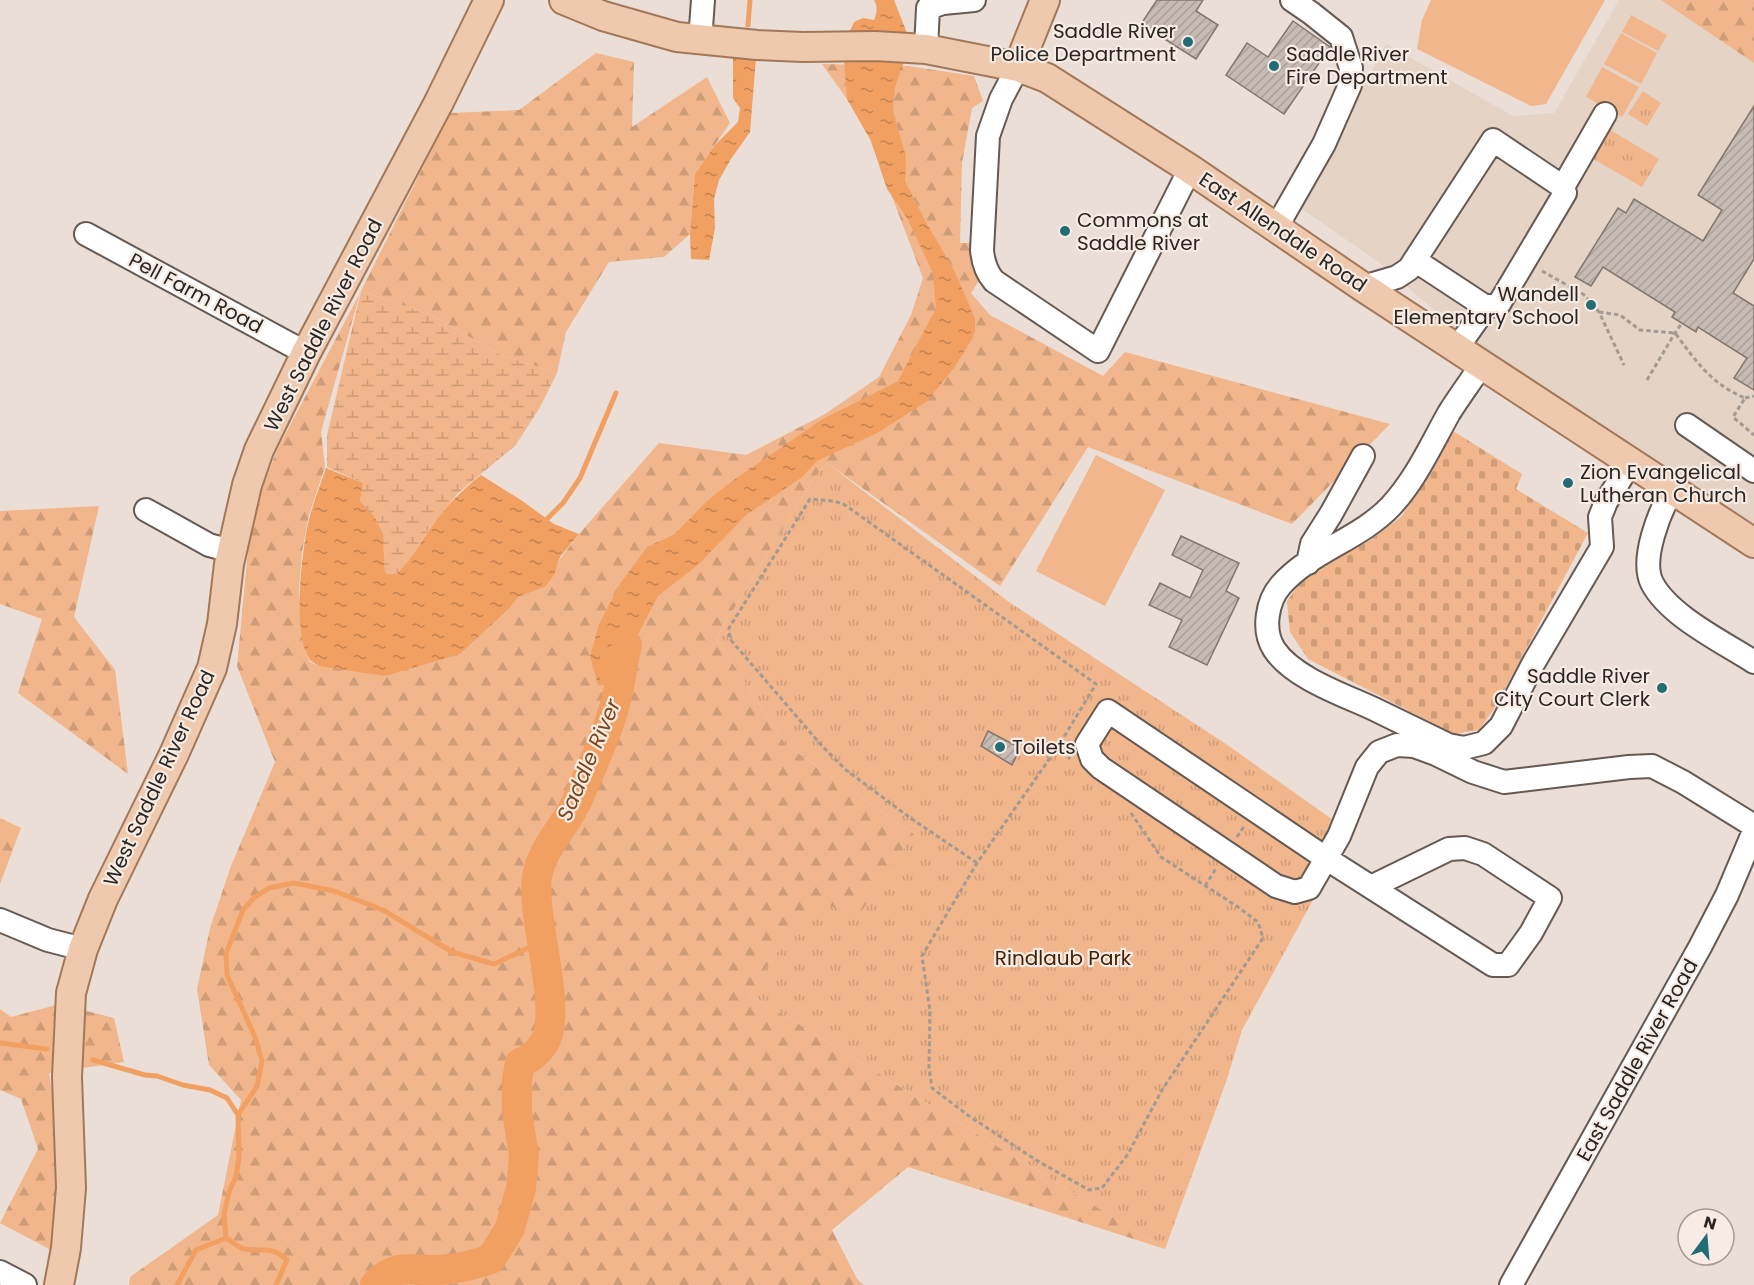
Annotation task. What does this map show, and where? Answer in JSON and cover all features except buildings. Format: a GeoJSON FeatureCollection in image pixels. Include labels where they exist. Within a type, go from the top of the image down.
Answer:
{"type":"FeatureCollection","features":[{"type":"Feature","properties":{"kind":"main road","name":"West Saddle River Road"},"geometry":{"type":"LineString","coordinates":[[59,1285],[66,1248],[71,1188],[67,1077],[70,1003],[83,949],[103,899],[174,754],[212,668],[222,624],[231,551],[247,485],[259,450],[306,353],[439,102],[489,0]]}},
{"type":"Feature","properties":{"kind":"main road"},"geometry":{"type":"LineString","coordinates":[[1018,67],[1046,0]]}},
{"type":"Feature","properties":{"kind":"main road"},"geometry":{"type":"LineString","coordinates":[[577,3],[652,31],[700,41]]}},
{"type":"Feature","properties":{"kind":"main road","name":"East Allendale Road"},"geometry":{"type":"LineString","coordinates":[[700,41],[792,46],[917,48],[1018,67],[1047,78],[1190,169],[1363,287],[1754,543]]}},
{"type":"Feature","properties":{"kind":"street"},"geometry":{"type":"LineString","coordinates":[[700,41],[703,0]]}},
{"type":"Feature","properties":{"kind":"street"},"geometry":{"type":"LineString","coordinates":[[917,48],[923,4],[974,0]]}},
{"type":"Feature","properties":{"kind":"street"},"geometry":{"type":"LineString","coordinates":[[1276,228],[1324,144],[1350,85],[1351,68],[1341,37],[1292,0]]}},
{"type":"Feature","properties":{"kind":"street"},"geometry":{"type":"LineString","coordinates":[[1018,67],[1001,99],[988,136],[983,261],[994,281],[1098,351],[1190,169]]}},
{"type":"Feature","properties":{"kind":"street"},"geometry":{"type":"LineString","coordinates":[[1563,186],[1605,114]]}},
{"type":"Feature","properties":{"kind":"street"},"geometry":{"type":"LineString","coordinates":[[1363,287],[1401,275],[1416,261],[1493,140],[1563,186],[1565,193],[1499,304],[1486,307],[1457,348]]}},
{"type":"Feature","properties":{"kind":"street","name":"Pell Farm Road"},"geometry":{"type":"LineString","coordinates":[[86,234],[306,353]]}},
{"type":"Feature","properties":{"kind":"street"},"geometry":{"type":"LineString","coordinates":[[1416,261],[1486,307]]}},
{"type":"Feature","properties":{"kind":"street"},"geometry":{"type":"LineString","coordinates":[[1482,364],[1449,413],[1414,476],[1392,505],[1369,526],[1308,563],[1280,586],[1269,607],[1267,630],[1274,649],[1292,668],[1448,746],[1464,748],[1484,743],[1501,726],[1533,664],[1602,546],[1600,517],[1606,502],[1631,462]]}},
{"type":"Feature","properties":{"kind":"street"},"geometry":{"type":"LineString","coordinates":[[1687,425],[1754,471]]}},
{"type":"Feature","properties":{"kind":"street"},"geometry":{"type":"LineString","coordinates":[[1308,563],[1311,544],[1331,514],[1363,456]]}},
{"type":"Feature","properties":{"kind":"street"},"geometry":{"type":"LineString","coordinates":[[1672,490],[1660,512],[1649,554],[1651,581],[1668,604],[1754,662]]}},
{"type":"Feature","properties":{"kind":"street"},"geometry":{"type":"LineString","coordinates":[[146,510],[209,545],[231,551]]}},
{"type":"Feature","properties":{"kind":"street"},"geometry":{"type":"LineString","coordinates":[[1371,886],[1449,849],[1465,848],[1483,854],[1550,898],[1531,933],[1508,965],[1492,965],[1327,859],[1108,711],[1087,744],[1092,759],[1101,768],[1276,886],[1295,892],[1309,888],[1327,859],[1348,816],[1367,767],[1380,752],[1397,745],[1414,746],[1473,772],[1504,782],[1652,766],[1683,782],[1754,826]]}},
{"type":"Feature","properties":{"kind":"street","name":"East Saddle River Road"},"geometry":{"type":"LineString","coordinates":[[1511,1285],[1700,947],[1727,896],[1754,831]]}},
{"type":"Feature","properties":{"kind":"street"},"geometry":{"type":"LineString","coordinates":[[0,920],[48,940],[83,949]]}},
{"type":"Feature","properties":{"kind":"street"},"geometry":{"type":"LineString","coordinates":[[0,1272],[25,1285]]}},
{"type":"Feature","properties":{"kind":"path"},"geometry":{"type":"LineString","coordinates":[[1525,262],[1583,294],[1599,312],[1624,365]]}},
{"type":"Feature","properties":{"kind":"path"},"geometry":{"type":"LineString","coordinates":[[1599,312],[1620,315],[1640,330],[1675,333],[1706,373],[1728,391],[1745,398],[1754,396]]}},
{"type":"Feature","properties":{"kind":"path"},"geometry":{"type":"LineString","coordinates":[[1647,380],[1682,323]]}},
{"type":"Feature","properties":{"kind":"path"},"geometry":{"type":"LineString","coordinates":[[1745,398],[1733,417],[1754,435]]}},
{"type":"Feature","properties":{"kind":"path"},"geometry":{"type":"LineString","coordinates":[[977,862],[909,817],[846,770],[814,737],[730,639],[729,628],[810,499],[834,501],[845,505],[1096,684],[1059,745],[977,862],[922,956],[930,1011],[928,1067],[932,1088],[969,1116],[1036,1160],[1089,1190],[1102,1188],[1128,1154],[1162,1090],[1263,938],[1258,922],[1161,857],[1131,812]]}},
{"type":"Feature","properties":{"kind":"path"},"geometry":{"type":"LineString","coordinates":[[1059,745],[1071,760]]}},
{"type":"Feature","properties":{"kind":"shaded area","name":"Wandell Elementary School"},"geometry":{"type":"Polygon","coordinates":[[[1619,0],[1662,0],[1754,62],[1754,528],[1480,349],[1377,261],[1299,207],[1386,44],[1513,116],[1554,113],[1619,0]]]}},
{"type":"Feature","properties":{"kind":"green space"},"geometry":{"type":"Polygon","coordinates":[[[1431,0],[1605,0],[1546,104],[1531,106],[1417,49],[1422,20],[1431,0]]]}},
{"type":"Feature","properties":{"kind":"green space"},"geometry":{"type":"Polygon","coordinates":[[[1661,0],[1754,0],[1754,63],[1661,0]]]}},
{"type":"Feature","properties":{"kind":"green space"},"geometry":{"type":"Polygon","coordinates":[[[1631,15],[1667,35],[1658,51],[1622,32],[1631,15]]]}},
{"type":"Feature","properties":{"kind":"green space"},"geometry":{"type":"Polygon","coordinates":[[[1621,33],[1657,53],[1641,84],[1604,64],[1621,33]]]}},
{"type":"Feature","properties":{"kind":"green space"},"geometry":{"type":"Polygon","coordinates":[[[596,53],[634,62],[632,127],[707,77],[730,123],[695,174],[690,234],[664,257],[609,262],[566,332],[557,373],[501,355],[431,315],[361,291],[450,113],[519,110],[596,53]]]}},
{"type":"Feature","properties":{"kind":"green space"},"geometry":{"type":"Polygon","coordinates":[[[822,64],[908,66],[974,76],[983,101],[972,108],[962,163],[960,243],[971,243],[980,279],[971,293],[990,315],[1103,376],[1125,352],[1390,424],[1292,524],[1088,447],[1000,586],[827,463],[814,478],[716,638],[786,745],[914,834],[856,919],[814,897],[749,994],[1165,1249],[908,1167],[832,1230],[857,1279],[864,1285],[129,1285],[130,1277],[218,1215],[241,1100],[209,1065],[197,989],[210,928],[231,866],[275,762],[237,666],[251,519],[277,450],[360,293],[321,432],[325,467],[309,515],[302,552],[299,589],[302,634],[310,662],[319,666],[460,654],[510,608],[518,597],[545,587],[560,559],[579,534],[659,443],[746,455],[825,414],[879,377],[911,315],[923,278],[864,123],[822,64]]]}},
{"type":"Feature","properties":{"kind":"green space"},"geometry":{"type":"Polygon","coordinates":[[[1602,67],[1639,87],[1622,117],[1586,97],[1602,67]]]}},
{"type":"Feature","properties":{"kind":"green space"},"geometry":{"type":"Polygon","coordinates":[[[1643,91],[1661,103],[1647,126],[1628,114],[1643,91]]]}},
{"type":"Feature","properties":{"kind":"green space"},"geometry":{"type":"Polygon","coordinates":[[[1607,128],[1659,159],[1642,187],[1590,157],[1607,128]]]}},
{"type":"Feature","properties":{"kind":"green space"},"geometry":{"type":"Polygon","coordinates":[[[361,291],[431,315],[501,355],[557,373],[539,409],[515,446],[458,493],[429,529],[406,566],[395,575],[385,573],[382,534],[375,519],[360,501],[363,483],[327,467],[327,435],[361,291]]]}},
{"type":"Feature","properties":{"kind":"green space"},"geometry":{"type":"Polygon","coordinates":[[[1453,431],[1522,474],[1516,489],[1588,533],[1494,709],[1479,730],[1454,734],[1308,659],[1290,632],[1287,601],[1304,578],[1369,541],[1401,517],[1433,470],[1453,431]]]}},
{"type":"Feature","properties":{"kind":"green space"},"geometry":{"type":"Polygon","coordinates":[[[1096,455],[1165,490],[1105,606],[1036,571],[1096,455]]]}},
{"type":"Feature","properties":{"kind":"green space","name":"Rindlaub Park"},"geometry":{"type":"Polygon","coordinates":[[[827,463],[1009,602],[1226,744],[1350,832],[1242,1030],[1227,1079],[1165,1249],[749,994],[814,896],[914,834],[786,745],[716,638],[814,478],[827,463]]]}},
{"type":"Feature","properties":{"kind":"green space"},"geometry":{"type":"Polygon","coordinates":[[[99,506],[74,617],[115,670],[128,774],[18,693],[42,619],[0,604],[0,511],[99,506]]]}},
{"type":"Feature","properties":{"kind":"green space"},"geometry":{"type":"Polygon","coordinates":[[[0,818],[21,828],[0,884],[0,818]]]}},
{"type":"Feature","properties":{"kind":"green space"},"geometry":{"type":"Polygon","coordinates":[[[60,1004],[114,1018],[124,1062],[49,1073],[58,1132],[60,1186],[51,1250],[0,1223],[38,1149],[21,1099],[0,1090],[0,1009],[11,1017],[60,1004]]]}},
{"type":"Feature","properties":{"kind":"water"},"geometry":{"type":"Polygon","coordinates":[[[874,0],[894,0],[907,33],[903,65],[895,87],[893,111],[906,156],[905,181],[953,268],[975,318],[975,331],[972,339],[954,368],[926,402],[879,432],[817,461],[801,478],[746,515],[699,564],[658,596],[636,638],[625,686],[598,685],[590,656],[599,624],[620,584],[647,547],[675,534],[707,501],[731,482],[821,420],[898,381],[936,308],[933,273],[907,218],[887,189],[871,141],[847,99],[845,42],[854,22],[863,18],[874,20],[877,10],[874,0]]]}},
{"type":"Feature","properties":{"kind":"water"},"geometry":{"type":"Polygon","coordinates":[[[733,56],[756,58],[750,132],[719,180],[714,199],[715,228],[709,260],[691,259],[690,234],[695,174],[715,145],[738,122],[740,108],[733,98],[733,56]]]}},
{"type":"Feature","properties":{"kind":"water"},"geometry":{"type":"Polygon","coordinates":[[[326,468],[363,483],[360,501],[374,516],[383,534],[385,573],[395,575],[400,570],[447,507],[481,475],[554,524],[579,534],[560,557],[554,575],[545,587],[518,597],[510,608],[460,654],[385,676],[319,666],[311,661],[305,649],[301,633],[300,591],[307,530],[313,504],[326,468]]]}},
{"type":"Feature","properties":{"kind":"waterway"},"geometry":{"type":"LineString","coordinates":[[748,25],[750,0]]}},
{"type":"Feature","properties":{"kind":"waterway"},"geometry":{"type":"LineString","coordinates":[[547,519],[563,503],[580,478],[616,393]]}},
{"type":"Feature","properties":{"kind":"waterway","name":"Saddle River"},"geometry":{"type":"LineString","coordinates":[[375,1285],[397,1270],[450,1269],[491,1259],[510,1228],[521,1188],[524,1156],[517,1111],[517,1080],[520,1063],[539,1050],[549,1029],[549,988],[538,916],[537,877],[544,856],[577,801],[602,743],[616,700],[627,645]]}},
{"type":"Feature","properties":{"kind":"waterway"},"geometry":{"type":"LineString","coordinates":[[238,1115],[257,1086],[262,1061],[255,1037],[227,975],[226,954],[243,910],[255,897],[269,888],[294,883],[334,891],[383,910],[452,952],[494,964],[541,942]]}},
{"type":"Feature","properties":{"kind":"waterway"},"geometry":{"type":"LineString","coordinates":[[0,1043],[47,1049]]}},
{"type":"Feature","properties":{"kind":"waterway"},"geometry":{"type":"LineString","coordinates":[[93,1060],[183,1085],[210,1090],[227,1098],[238,1115],[239,1158],[236,1177],[229,1192],[224,1214],[226,1238],[244,1249],[276,1252],[287,1260],[276,1285]]}},
{"type":"Feature","properties":{"kind":"waterway"},"geometry":{"type":"LineString","coordinates":[[177,1285],[196,1250],[226,1238]]}},
{"type":"Feature","properties":{"kind":"place","name":"Saddle River Police Department"},"geometry":{"type":"Point","coordinates":[1188,42]}},
{"type":"Feature","properties":{"kind":"place","name":"Saddle River Fire Department"},"geometry":{"type":"Point","coordinates":[1274,66]}},
{"type":"Feature","properties":{"kind":"place","name":"Commons at Saddle River"},"geometry":{"type":"Point","coordinates":[1065,231]}},
{"type":"Feature","properties":{"kind":"place","name":"Wandell Elementary School"},"geometry":{"type":"Point","coordinates":[1591,305]}},
{"type":"Feature","properties":{"kind":"place","name":"Zion Evangelical Lutheran Church"},"geometry":{"type":"Point","coordinates":[1568,483]}},
{"type":"Feature","properties":{"kind":"place","name":"Saddle River City Court Clerk"},"geometry":{"type":"Point","coordinates":[1662,688]}},
{"type":"Feature","properties":{"kind":"place","name":"Toilets"},"geometry":{"type":"Point","coordinates":[1000,747]}}]}
